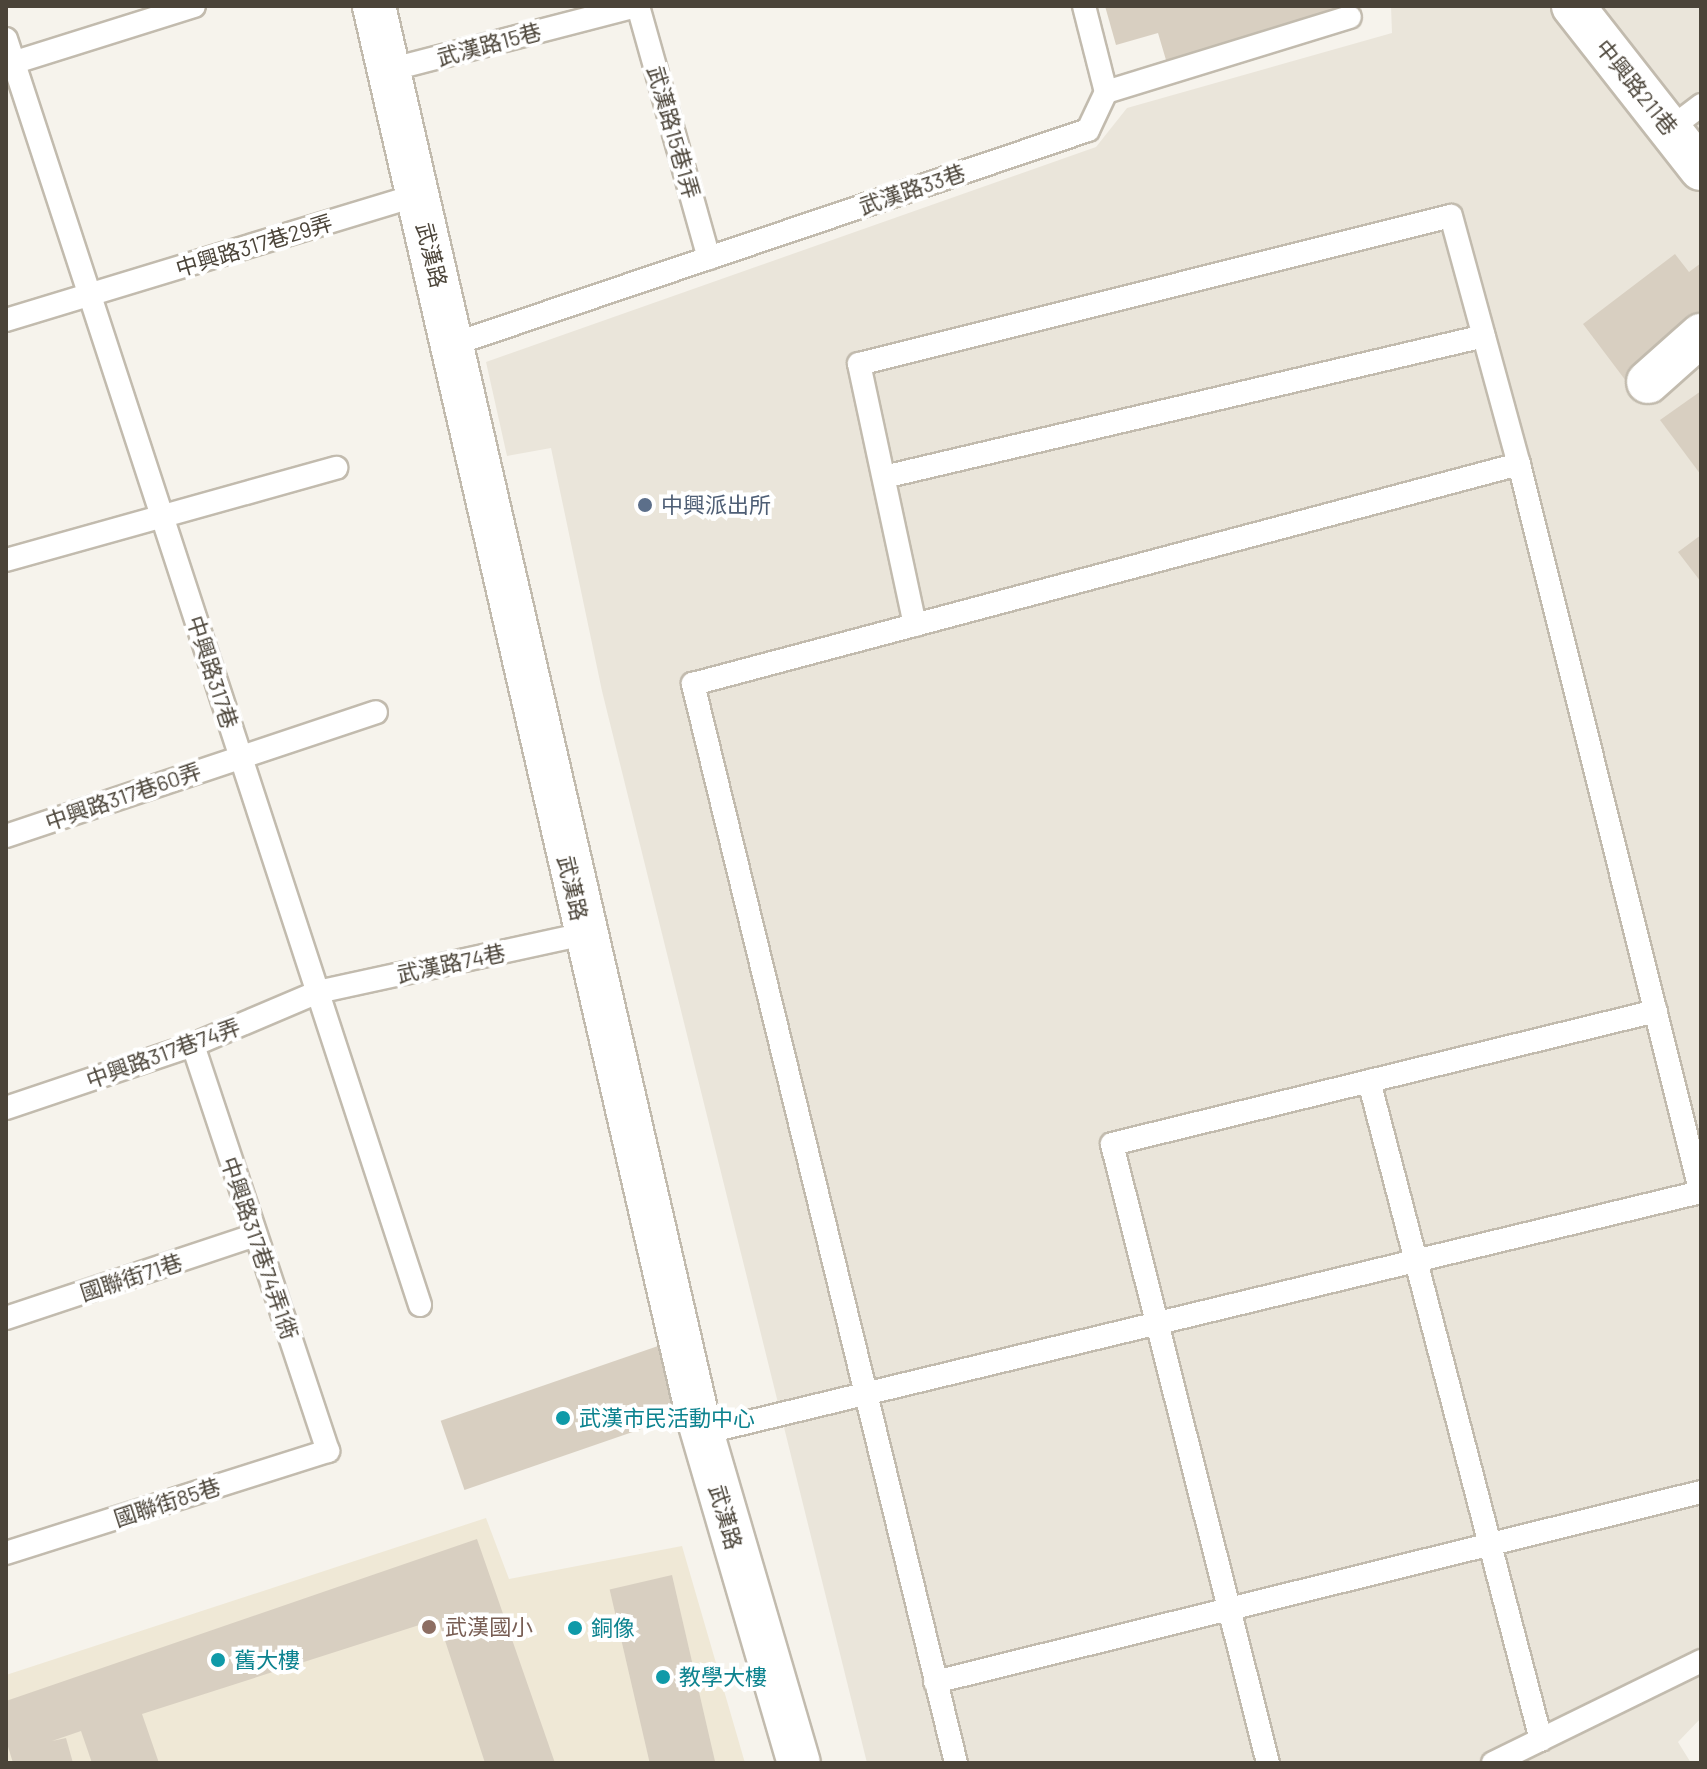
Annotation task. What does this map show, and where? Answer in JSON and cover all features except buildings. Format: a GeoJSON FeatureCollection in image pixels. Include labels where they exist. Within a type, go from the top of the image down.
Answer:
{"type":"FeatureCollection","features":[{"type":"Feature","properties":{"kind":"street","name":"武漢路"},"geometry":{"type":"LineString","coordinates":[[374,6],[454,344],[584,934],[703,1433],[799,1763]]}},
{"type":"Feature","properties":{"kind":"street","name":"中興路211巷"},"geometry":{"type":"LineString","coordinates":[[1573,6],[1686,116],[1701,169]]}},
{"type":"Feature","properties":{"kind":"street"},"geometry":{"type":"LineString","coordinates":[[1648,382],[1701,335]]}},
{"type":"Feature","properties":{"kind":"lane"},"geometry":{"type":"LineString","coordinates":[[10,64],[194,6]]}},
{"type":"Feature","properties":{"kind":"lane","name":"武漢路15巷"},"geometry":{"type":"LineString","coordinates":[[389,70],[638,6]]}},
{"type":"Feature","properties":{"kind":"lane","name":"武漢路15巷1弄"},"geometry":{"type":"LineString","coordinates":[[638,6],[709,258]]}},
{"type":"Feature","properties":{"kind":"lane"},"geometry":{"type":"LineString","coordinates":[[1084,6],[1106,92],[1350,17]]}},
{"type":"Feature","properties":{"kind":"lane","name":"中興路317巷"},"geometry":{"type":"LineString","coordinates":[[6,39],[10,64],[89,294],[420,1305]]}},
{"type":"Feature","properties":{"kind":"lane","name":"武漢路33巷"},"geometry":{"type":"LineString","coordinates":[[454,344],[1088,130],[1106,92]]}},
{"type":"Feature","properties":{"kind":"lane","name":"中興路317巷29弄"},"geometry":{"type":"LineString","coordinates":[[6,320],[418,195]]}},
{"type":"Feature","properties":{"kind":"lane"},"geometry":{"type":"LineString","coordinates":[[703,1433],[1701,1191],[1519,464],[1451,216],[859,364],[915,625]]}},
{"type":"Feature","properties":{"kind":"lane"},"geometry":{"type":"LineString","coordinates":[[884,477],[1484,336]]}},
{"type":"Feature","properties":{"kind":"lane"},"geometry":{"type":"LineString","coordinates":[[956,1763],[869,1392],[693,684],[1519,464]]}},
{"type":"Feature","properties":{"kind":"lane"},"geometry":{"type":"LineString","coordinates":[[6,560],[161,514],[336,468]]}},
{"type":"Feature","properties":{"kind":"lane","name":"中興路317巷60弄"},"geometry":{"type":"LineString","coordinates":[[6,836],[376,712]]}},
{"type":"Feature","properties":{"kind":"lane","name":"武漢路74巷"},"geometry":{"type":"LineString","coordinates":[[318,992],[584,934]]}},
{"type":"Feature","properties":{"kind":"lane","name":"中興路317巷74弄"},"geometry":{"type":"LineString","coordinates":[[6,1108],[193,1045],[318,992]]}},
{"type":"Feature","properties":{"kind":"lane"},"geometry":{"type":"LineString","coordinates":[[1268,1763],[1112,1144],[1656,1011]]}},
{"type":"Feature","properties":{"kind":"lane","name":"中興路317巷74弄1衖"},"geometry":{"type":"LineString","coordinates":[[193,1045],[328,1451]]}},
{"type":"Feature","properties":{"kind":"lane"},"geometry":{"type":"LineString","coordinates":[[1369,1081],[1541,1740]]}},
{"type":"Feature","properties":{"kind":"lane","name":"國聯街71巷"},"geometry":{"type":"LineString","coordinates":[[6,1318],[256,1235]]}},
{"type":"Feature","properties":{"kind":"lane","name":"國聯街85巷"},"geometry":{"type":"LineString","coordinates":[[6,1553],[328,1451]]}},
{"type":"Feature","properties":{"kind":"lane"},"geometry":{"type":"LineString","coordinates":[[935,1682],[1701,1492]]}},
{"type":"Feature","properties":{"kind":"lane"},"geometry":{"type":"LineString","coordinates":[[1493,1763],[1701,1661]]}},
{"type":"Feature","properties":{"kind":"shaded area"},"geometry":{"type":"Polygon","coordinates":[[[1391,6],[1701,6],[1701,1718],[1678,1742],[1691,1763],[867,1763],[602,691],[551,448],[507,456],[486,362],[1096,147],[1127,108],[1392,33],[1391,6]]]}},
{"type":"Feature","properties":{"kind":"shaded area","name":"武漢國小"},"geometry":{"type":"Polygon","coordinates":[[[486,1518],[509,1579],[682,1546],[745,1763],[6,1763],[6,1675],[486,1518]]]}},
{"type":"Feature","properties":{"kind":"place","name":"中興派出所"},"geometry":{"type":"Point","coordinates":[645,505]}},
{"type":"Feature","properties":{"kind":"place","name":"武漢市民活動中心"},"geometry":{"type":"Point","coordinates":[563,1418]}},
{"type":"Feature","properties":{"kind":"place","name":"武漢國小"},"geometry":{"type":"Point","coordinates":[429,1627]}},
{"type":"Feature","properties":{"kind":"place","name":"銅像"},"geometry":{"type":"Point","coordinates":[575,1628]}},
{"type":"Feature","properties":{"kind":"place","name":"舊大樓"},"geometry":{"type":"Point","coordinates":[218,1660]}},
{"type":"Feature","properties":{"kind":"place","name":"教學大樓"},"geometry":{"type":"Point","coordinates":[663,1677]}}]}
